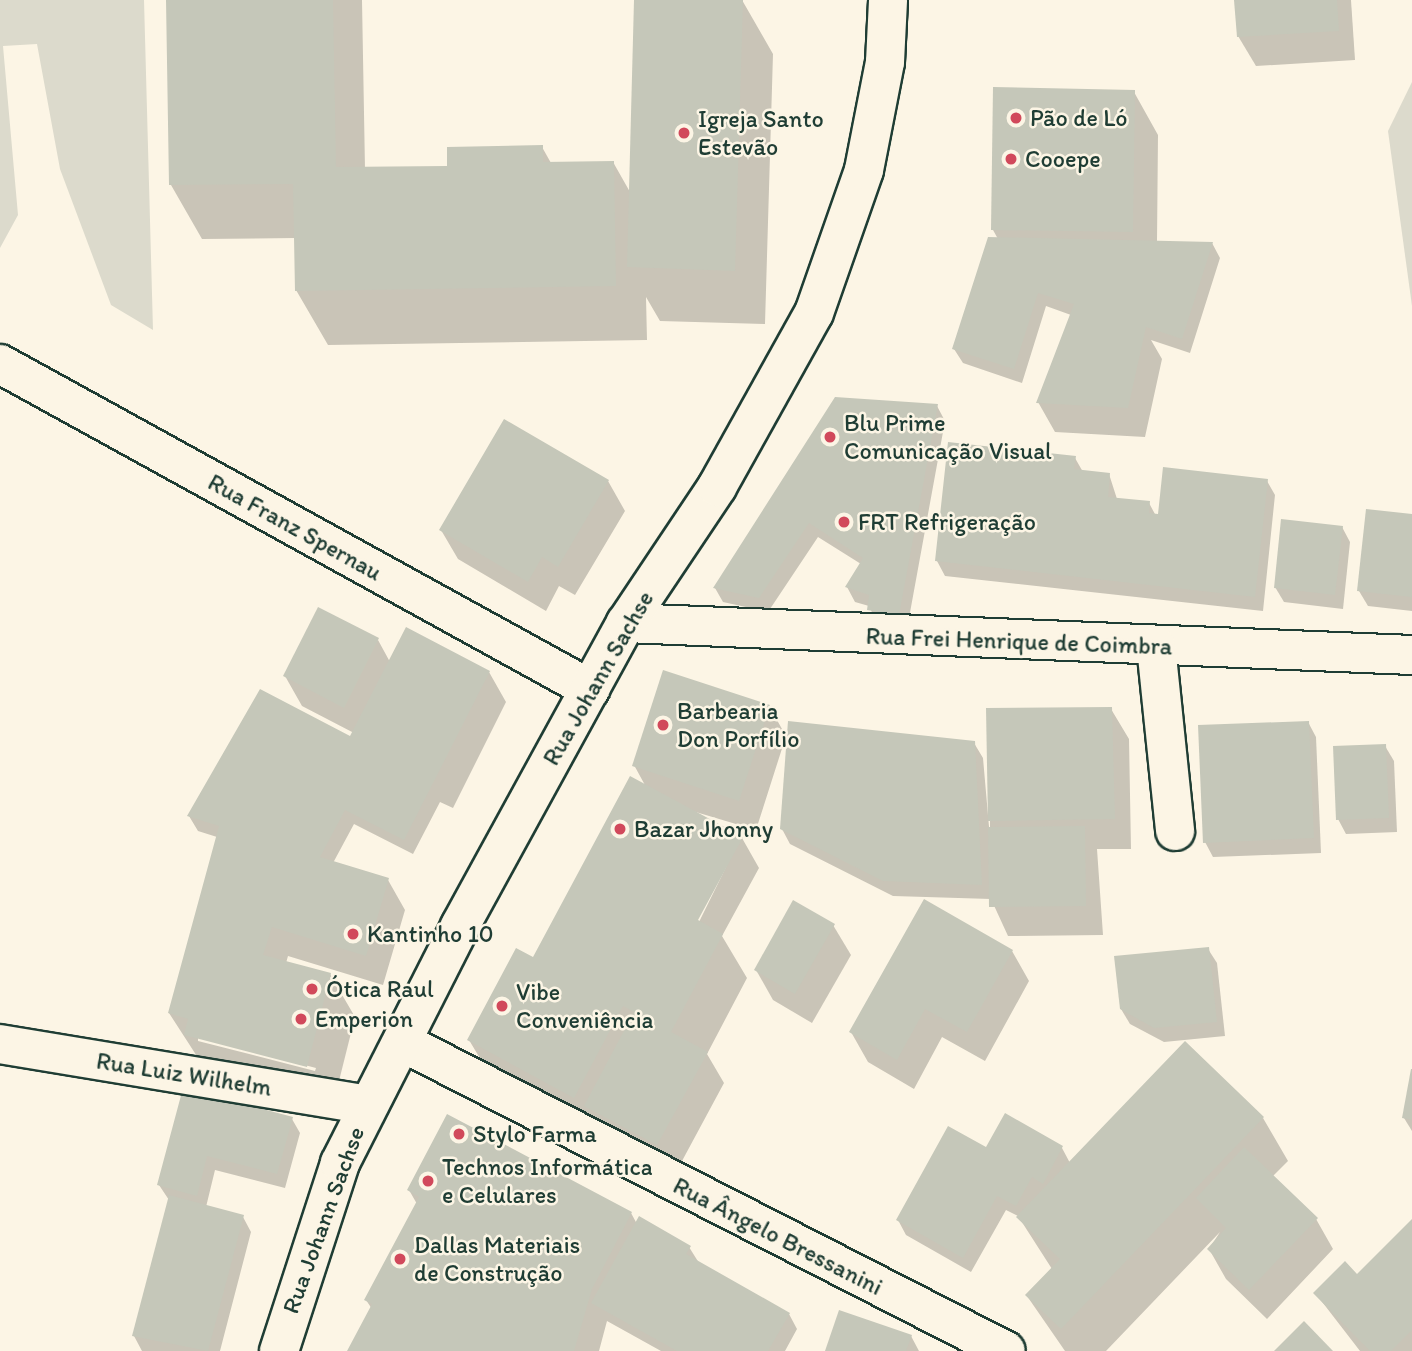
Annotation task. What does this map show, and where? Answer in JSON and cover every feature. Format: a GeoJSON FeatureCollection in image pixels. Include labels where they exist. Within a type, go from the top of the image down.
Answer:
{"type":"FeatureCollection","features":[{"type":"Feature","properties":{"kind":"street","name":"Rua Johann Sachse"},"geometry":{"type":"LineString","coordinates":[[279,1351],[326,1201],[368,1105],[626,623],[718,486],[814,313],[864,170],[885,62],[888,0]]}},
{"type":"Feature","properties":{"kind":"street","name":"Rua Franz Spernau"},"geometry":{"type":"LineString","coordinates":[[0,364],[590,689]]}},
{"type":"Feature","properties":{"kind":"street","name":"Rua Frei Henrique de Coimbra"},"geometry":{"type":"LineString","coordinates":[[626,623],[1412,655]]}},
{"type":"Feature","properties":{"kind":"street"},"geometry":{"type":"LineString","coordinates":[[1156,646],[1175,831]]}},
{"type":"Feature","properties":{"kind":"street","name":"Rua Ângelo Bressanini"},"geometry":{"type":"LineString","coordinates":[[402,1042],[1006,1351]]}},
{"type":"Feature","properties":{"kind":"street","name":"Rua Luiz Wilhelm"},"geometry":{"type":"LineString","coordinates":[[0,1044],[368,1105]]}},
{"type":"Feature","properties":{"kind":"shaded area"},"geometry":{"type":"Polygon","coordinates":[[[0,0],[144,0],[153,330],[111,305],[60,169],[37,44],[3,46],[18,215],[0,248],[0,0]]]}},
{"type":"Feature","properties":{"kind":"shaded area"},"geometry":{"type":"Polygon","coordinates":[[[1412,82],[1412,306],[1388,131],[1412,82]]]}},
{"type":"Feature","properties":{"kind":"building"},"geometry":{"type":"Polygon","coordinates":[[[166,0],[333,0],[336,167],[447,166],[447,147],[543,145],[543,162],[614,161],[616,286],[295,291],[293,184],[169,185],[166,0]]]}},
{"type":"Feature","properties":{"kind":"building","name":"Igreja Santo Estevão"},"geometry":{"type":"Polygon","coordinates":[[[634,0],[743,0],[735,271],[627,267],[634,0]]]}},
{"type":"Feature","properties":{"kind":"building"},"geometry":{"type":"Polygon","coordinates":[[[1234,0],[1337,0],[1339,31],[1237,37],[1234,0]]]}},
{"type":"Feature","properties":{"kind":"building"},"geometry":{"type":"Polygon","coordinates":[[[993,87],[1135,90],[1133,232],[991,230],[993,87]]]}},
{"type":"Feature","properties":{"kind":"building"},"geometry":{"type":"Polygon","coordinates":[[[988,237],[1213,242],[1182,339],[1146,327],[1128,408],[1036,403],[1074,304],[1038,293],[1014,369],[952,349],[988,237]]]}},
{"type":"Feature","properties":{"kind":"building"},"geometry":{"type":"Polygon","coordinates":[[[835,397],[938,404],[899,615],[867,610],[869,595],[845,587],[863,558],[809,523],[759,598],[713,588],[835,397]]]}},
{"type":"Feature","properties":{"kind":"building"},"geometry":{"type":"Polygon","coordinates":[[[504,419],[609,480],[558,567],[542,557],[528,582],[439,530],[504,419]]]}},
{"type":"Feature","properties":{"kind":"building"},"geometry":{"type":"Polygon","coordinates":[[[948,442],[1076,456],[1074,469],[1110,473],[1108,497],[1150,501],[1149,513],[1158,514],[1163,467],[1268,479],[1255,597],[935,561],[948,442]]]}},
{"type":"Feature","properties":{"kind":"building"},"geometry":{"type":"Polygon","coordinates":[[[1366,509],[1412,514],[1412,597],[1357,591],[1366,509]]]}},
{"type":"Feature","properties":{"kind":"building"},"geometry":{"type":"Polygon","coordinates":[[[1281,519],[1343,526],[1335,595],[1274,588],[1281,519]]]}},
{"type":"Feature","properties":{"kind":"building"},"geometry":{"type":"Polygon","coordinates":[[[318,607],[379,638],[344,708],[283,676],[318,607]]]}},
{"type":"Feature","properties":{"kind":"building"},"geometry":{"type":"Polygon","coordinates":[[[406,627],[490,671],[404,840],[345,810],[320,857],[389,878],[366,956],[272,927],[263,955],[331,973],[307,1067],[184,1035],[188,1019],[168,1013],[219,826],[187,816],[260,689],[350,736],[406,627]]]}},
{"type":"Feature","properties":{"kind":"building"},"geometry":{"type":"Polygon","coordinates":[[[663,670],[770,705],[739,801],[632,766],[663,670]]]}},
{"type":"Feature","properties":{"kind":"building"},"geometry":{"type":"Polygon","coordinates":[[[1112,707],[1115,819],[988,821],[986,708],[1112,707]]]}},
{"type":"Feature","properties":{"kind":"building"},"geometry":{"type":"Polygon","coordinates":[[[788,721],[975,741],[982,885],[883,881],[780,829],[788,721]]]}},
{"type":"Feature","properties":{"kind":"building"},"geometry":{"type":"Polygon","coordinates":[[[1309,721],[1314,838],[1203,843],[1198,725],[1309,721]]]}},
{"type":"Feature","properties":{"kind":"building"},"geometry":{"type":"Polygon","coordinates":[[[1386,744],[1389,818],[1336,820],[1333,746],[1386,744]]]}},
{"type":"Feature","properties":{"kind":"building"},"geometry":{"type":"Polygon","coordinates":[[[630,776],[743,837],[698,920],[723,934],[671,1032],[708,1052],[657,1145],[584,1106],[634,1012],[623,1006],[574,1098],[467,1040],[516,948],[533,957],[630,776]]]}},
{"type":"Feature","properties":{"kind":"building"},"geometry":{"type":"Polygon","coordinates":[[[1085,826],[1086,906],[989,907],[988,827],[1085,826]]]}},
{"type":"Feature","properties":{"kind":"building"},"geometry":{"type":"Polygon","coordinates":[[[924,899],[1013,950],[967,1032],[925,1009],[897,1060],[849,1032],[924,899]]]}},
{"type":"Feature","properties":{"kind":"building"},"geometry":{"type":"Polygon","coordinates":[[[793,900],[835,924],[795,994],[754,970],[793,900]]]}},
{"type":"Feature","properties":{"kind":"building"},"geometry":{"type":"Polygon","coordinates":[[[1209,947],[1217,1022],[1154,1028],[1120,1009],[1114,956],[1209,947]]]}},
{"type":"Feature","properties":{"kind":"building"},"geometry":{"type":"Polygon","coordinates":[[[1185,1041],[1264,1117],[1061,1329],[1025,1295],[1060,1259],[1016,1217],[1185,1041]]]}},
{"type":"Feature","properties":{"kind":"building"},"geometry":{"type":"Polygon","coordinates":[[[1412,1069],[1412,1120],[1402,1118],[1412,1069]]]}},
{"type":"Feature","properties":{"kind":"building"},"geometry":{"type":"Polygon","coordinates":[[[183,1088],[293,1117],[277,1174],[207,1156],[197,1196],[157,1185],[183,1088]]]}},
{"type":"Feature","properties":{"kind":"building"},"geometry":{"type":"Polygon","coordinates":[[[1005,1113],[1063,1146],[1043,1184],[1032,1177],[1016,1206],[997,1196],[963,1258],[896,1220],[948,1126],[986,1147],[1005,1113]]]}},
{"type":"Feature","properties":{"kind":"building"},"geometry":{"type":"Polygon","coordinates":[[[447,1114],[632,1212],[592,1289],[574,1351],[347,1351],[372,1304],[364,1300],[419,1197],[407,1190],[447,1114]]]}},
{"type":"Feature","properties":{"kind":"building"},"geometry":{"type":"Polygon","coordinates":[[[1244,1147],[1318,1218],[1249,1290],[1207,1249],[1226,1228],[1196,1198],[1244,1147]]]}},
{"type":"Feature","properties":{"kind":"building"},"geometry":{"type":"Polygon","coordinates":[[[169,1195],[244,1215],[208,1351],[132,1336],[169,1195]]]}},
{"type":"Feature","properties":{"kind":"building"},"geometry":{"type":"Polygon","coordinates":[[[639,1216],[691,1246],[686,1254],[790,1313],[768,1351],[677,1351],[591,1303],[639,1216]]]}},
{"type":"Feature","properties":{"kind":"building"},"geometry":{"type":"Polygon","coordinates":[[[1412,1219],[1412,1330],[1391,1351],[1370,1351],[1313,1293],[1345,1261],[1357,1274],[1412,1219]]]}},
{"type":"Feature","properties":{"kind":"building"},"geometry":{"type":"Polygon","coordinates":[[[839,1310],[912,1335],[906,1351],[825,1351],[839,1310]]]}},
{"type":"Feature","properties":{"kind":"building"},"geometry":{"type":"Polygon","coordinates":[[[1304,1321],[1333,1351],[1274,1351],[1304,1321]]]}},
{"type":"Feature","properties":{"kind":"place","name":"Pão de Ló"},"geometry":{"type":"Point","coordinates":[1016,118]}},
{"type":"Feature","properties":{"kind":"place","name":"Igreja Santo Estevão"},"geometry":{"type":"Point","coordinates":[684,133]}},
{"type":"Feature","properties":{"kind":"place","name":"Cooepe"},"geometry":{"type":"Point","coordinates":[1011,159]}},
{"type":"Feature","properties":{"kind":"place","name":"Blu Prime Comunicação Visual"},"geometry":{"type":"Point","coordinates":[830,437]}},
{"type":"Feature","properties":{"kind":"place","name":"FRT Refrigeração"},"geometry":{"type":"Point","coordinates":[844,522]}},
{"type":"Feature","properties":{"kind":"place","name":"Barbearia Don Porfílio"},"geometry":{"type":"Point","coordinates":[663,725]}},
{"type":"Feature","properties":{"kind":"place","name":"Bazar Jhonny"},"geometry":{"type":"Point","coordinates":[620,829]}},
{"type":"Feature","properties":{"kind":"place","name":"Kantinho 10"},"geometry":{"type":"Point","coordinates":[353,934]}},
{"type":"Feature","properties":{"kind":"place","name":"Ótica Raul"},"geometry":{"type":"Point","coordinates":[312,989]}},
{"type":"Feature","properties":{"kind":"place","name":"Vibe Conveniência"},"geometry":{"type":"Point","coordinates":[502,1006]}},
{"type":"Feature","properties":{"kind":"place","name":"Emperion"},"geometry":{"type":"Point","coordinates":[301,1019]}},
{"type":"Feature","properties":{"kind":"place","name":"Stylo Farma"},"geometry":{"type":"Point","coordinates":[459,1134]}},
{"type":"Feature","properties":{"kind":"place","name":"Technos Informática e Celulares"},"geometry":{"type":"Point","coordinates":[428,1181]}},
{"type":"Feature","properties":{"kind":"place","name":"Dallas Materiais de Construção"},"geometry":{"type":"Point","coordinates":[400,1259]}}]}
